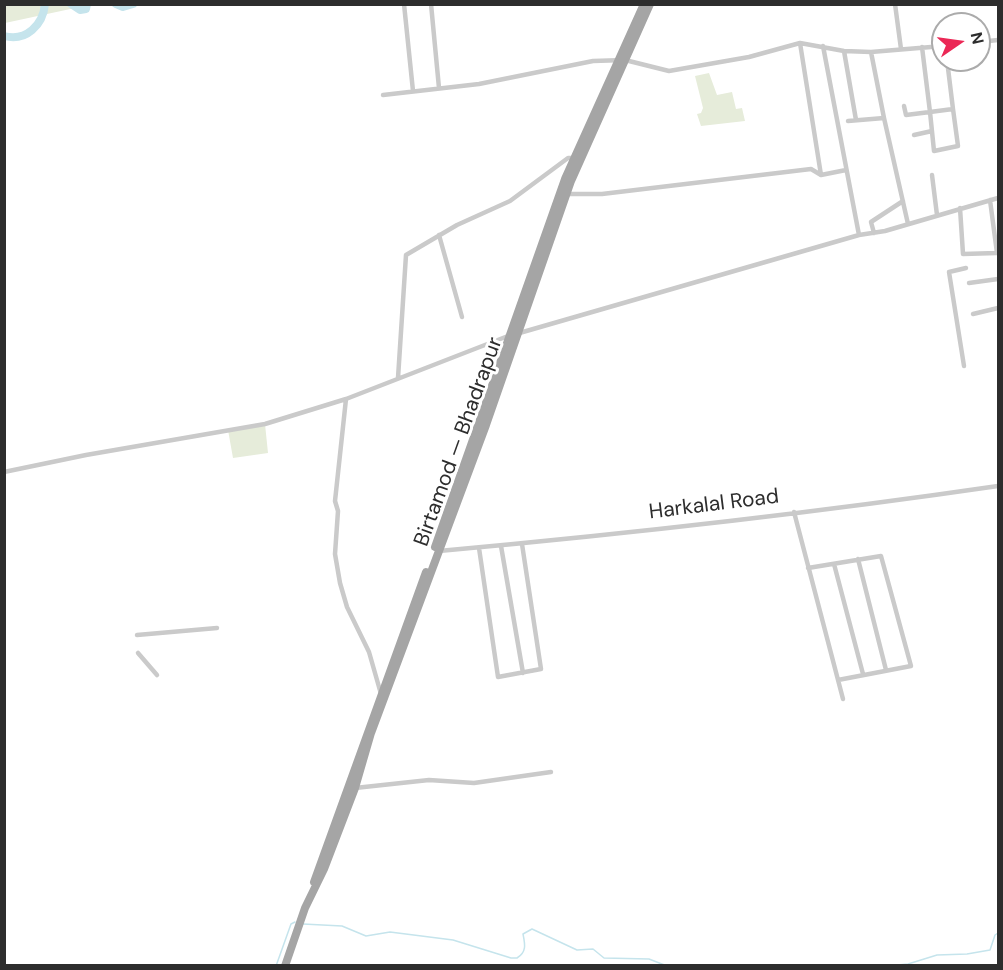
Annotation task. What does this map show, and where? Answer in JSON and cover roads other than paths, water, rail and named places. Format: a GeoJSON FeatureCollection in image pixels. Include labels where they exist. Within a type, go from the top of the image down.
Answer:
{"type":"FeatureCollection","features":[{"type":"Feature","properties":{"kind":"main road","name":"Birtamod — Bhadrapur"},"geometry":{"type":"LineString","coordinates":[[285,966],[320,861],[383,696],[582,147],[644,4]]}},
{"type":"Feature","properties":{"kind":"main road","name":"Birtamod — Bhadrapur"},"geometry":{"type":"LineString","coordinates":[[621,60],[650,4]]}},
{"type":"Feature","properties":{"kind":"main road","name":"Birtamod — Bhadrapur"},"geometry":{"type":"LineString","coordinates":[[514,335],[574,158],[582,147]]}},
{"type":"Feature","properties":{"kind":"main road","name":"Birtamod — Bhadrapur"},"geometry":{"type":"LineString","coordinates":[[310,895],[324,869],[355,788],[383,696]]}},
{"type":"Feature","properties":{"kind":"street"},"geometry":{"type":"LineString","coordinates":[[404,4],[413,91]]}},
{"type":"Feature","properties":{"kind":"street"},"geometry":{"type":"LineString","coordinates":[[431,4],[439,88]]}},
{"type":"Feature","properties":{"kind":"street"},"geometry":{"type":"LineString","coordinates":[[895,4],[901,49]]}},
{"type":"Feature","properties":{"kind":"street"},"geometry":{"type":"LineString","coordinates":[[383,95],[479,84],[568,64],[621,60],[669,71],[689,70],[800,43],[844,51],[871,52],[931,47]]}},
{"type":"Feature","properties":{"kind":"street"},"geometry":{"type":"LineString","coordinates":[[800,43],[821,175]]}},
{"type":"Feature","properties":{"kind":"street"},"geometry":{"type":"LineString","coordinates":[[823,46],[859,235]]}},
{"type":"Feature","properties":{"kind":"street"},"geometry":{"type":"LineString","coordinates":[[922,47],[934,151],[958,146],[947,72]]}},
{"type":"Feature","properties":{"kind":"street"},"geometry":{"type":"LineString","coordinates":[[844,51],[856,120]]}},
{"type":"Feature","properties":{"kind":"street"},"geometry":{"type":"LineString","coordinates":[[871,52],[908,224]]}},
{"type":"Feature","properties":{"kind":"street"},"geometry":{"type":"LineString","coordinates":[[904,106],[906,115],[952,110]]}},
{"type":"Feature","properties":{"kind":"street"},"geometry":{"type":"LineString","coordinates":[[848,121],[884,118]]}},
{"type":"Feature","properties":{"kind":"street"},"geometry":{"type":"LineString","coordinates":[[914,135],[932,131]]}},
{"type":"Feature","properties":{"kind":"street"},"geometry":{"type":"LineString","coordinates":[[399,378],[405,259],[408,253],[439,235],[510,201],[568,158],[574,158]]}},
{"type":"Feature","properties":{"kind":"street"},"geometry":{"type":"LineString","coordinates":[[566,194],[602,194],[811,169],[821,175],[846,170]]}},
{"type":"Feature","properties":{"kind":"street"},"geometry":{"type":"LineString","coordinates":[[932,175],[937,215]]}},
{"type":"Feature","properties":{"kind":"street"},"geometry":{"type":"LineString","coordinates":[[4,472],[86,455],[265,424],[346,399],[514,335],[859,235],[874,233],[999,198]]}},
{"type":"Feature","properties":{"kind":"street"},"geometry":{"type":"LineString","coordinates":[[960,208],[963,254],[998,253],[990,200]]}},
{"type":"Feature","properties":{"kind":"street"},"geometry":{"type":"LineString","coordinates":[[874,233],[871,222],[903,201]]}},
{"type":"Feature","properties":{"kind":"street"},"geometry":{"type":"LineString","coordinates":[[439,235],[462,317]]}},
{"type":"Feature","properties":{"kind":"street"},"geometry":{"type":"LineString","coordinates":[[964,366],[949,272],[966,268]]}},
{"type":"Feature","properties":{"kind":"street"},"geometry":{"type":"LineString","coordinates":[[969,284],[999,279]]}},
{"type":"Feature","properties":{"kind":"street"},"geometry":{"type":"LineString","coordinates":[[973,314],[999,308]]}},
{"type":"Feature","properties":{"kind":"street"},"geometry":{"type":"LineString","coordinates":[[346,399],[335,501],[337,567],[344,598],[369,652],[383,696]]}},
{"type":"Feature","properties":{"kind":"street","name":"Harkalal Road"},"geometry":{"type":"LineString","coordinates":[[436,551],[522,544],[894,502],[999,486]]}},
{"type":"Feature","properties":{"kind":"street"},"geometry":{"type":"LineString","coordinates":[[794,512],[843,699]]}},
{"type":"Feature","properties":{"kind":"street"},"geometry":{"type":"LineString","coordinates":[[479,548],[498,677],[541,669],[522,544]]}},
{"type":"Feature","properties":{"kind":"street"},"geometry":{"type":"LineString","coordinates":[[501,546],[523,672]]}},
{"type":"Feature","properties":{"kind":"street"},"geometry":{"type":"LineString","coordinates":[[808,568],[881,556],[906,644],[911,666],[838,680]]}},
{"type":"Feature","properties":{"kind":"street"},"geometry":{"type":"LineString","coordinates":[[858,559],[885,670]]}},
{"type":"Feature","properties":{"kind":"street"},"geometry":{"type":"LineString","coordinates":[[834,564],[863,674]]}},
{"type":"Feature","properties":{"kind":"street"},"geometry":{"type":"LineString","coordinates":[[137,635],[217,628]]}},
{"type":"Feature","properties":{"kind":"street"},"geometry":{"type":"LineString","coordinates":[[138,653],[157,675]]}},
{"type":"Feature","properties":{"kind":"street"},"geometry":{"type":"LineString","coordinates":[[355,788],[429,780],[474,783],[551,772]]}},
{"type":"Feature","properties":{"kind":"waterway"},"geometry":{"type":"LineString","coordinates":[[4,36],[19,36],[32,30],[41,19],[45,4]]}},
{"type":"Feature","properties":{"kind":"waterway"},"geometry":{"type":"LineString","coordinates":[[71,4],[80,10],[86,9],[87,4]]}},
{"type":"Feature","properties":{"kind":"waterway"},"geometry":{"type":"LineString","coordinates":[[116,4],[123,7],[133,4]]}},
{"type":"Feature","properties":{"kind":"waterway"},"geometry":{"type":"LineString","coordinates":[[276,966],[291,924],[295,922]]}},
{"type":"Feature","properties":{"kind":"waterway"},"geometry":{"type":"LineString","coordinates":[[303,924],[342,926],[366,936],[390,932],[453,940],[511,958],[517,958],[522,953],[525,944],[523,934],[532,929],[577,950],[593,949],[604,958],[649,959],[667,966]]}},
{"type":"Feature","properties":{"kind":"waterway"},"geometry":{"type":"LineString","coordinates":[[887,966],[908,964],[937,955],[967,954],[990,950],[995,935],[998,933]]}}]}
